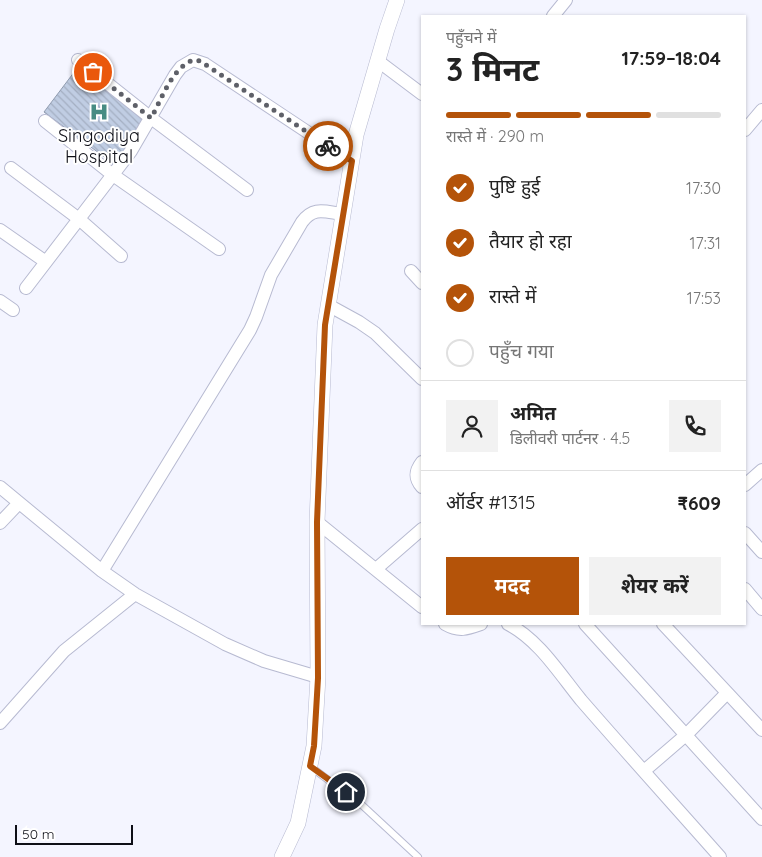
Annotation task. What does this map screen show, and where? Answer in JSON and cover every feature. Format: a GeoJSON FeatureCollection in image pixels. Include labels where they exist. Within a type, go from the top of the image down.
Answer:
{"type":"FeatureCollection","features":[{"type":"Feature","properties":{"kind":"street"},"geometry":{"type":"LineString","coordinates":[[282,857],[298,823],[314,746],[318,678],[317,522],[325,325],[356,135],[398,0]]}},
{"type":"Feature","properties":{"kind":"street"},"geometry":{"type":"LineString","coordinates":[[554,15],[566,0]]}},
{"type":"Feature","properties":{"kind":"street"},"geometry":{"type":"LineString","coordinates":[[78,60],[247,190]]}},
{"type":"Feature","properties":{"kind":"street"},"geometry":{"type":"LineString","coordinates":[[26,288],[131,151],[175,75],[181,67],[193,60],[200,61],[352,161]]}},
{"type":"Feature","properties":{"kind":"street"},"geometry":{"type":"LineString","coordinates":[[378,61],[421,93]]}},
{"type":"Feature","properties":{"kind":"street"},"geometry":{"type":"LineString","coordinates":[[746,129],[762,110]]}},
{"type":"Feature","properties":{"kind":"street"},"geometry":{"type":"LineString","coordinates":[[45,121],[113,175],[219,249]]}},
{"type":"Feature","properties":{"kind":"street"},"geometry":{"type":"LineString","coordinates":[[11,168],[78,219],[122,256]]}},
{"type":"Feature","properties":{"kind":"street"},"geometry":{"type":"LineString","coordinates":[[102,571],[250,330],[271,275],[302,222],[314,211],[343,214]]}},
{"type":"Feature","properties":{"kind":"street"},"geometry":{"type":"LineString","coordinates":[[0,230],[46,262]]}},
{"type":"Feature","properties":{"kind":"street"},"geometry":{"type":"LineString","coordinates":[[411,271],[421,282]]}},
{"type":"Feature","properties":{"kind":"street"},"geometry":{"type":"LineString","coordinates":[[0,301],[13,310]]}},
{"type":"Feature","properties":{"kind":"street"},"geometry":{"type":"LineString","coordinates":[[328,305],[375,333],[421,378]]}},
{"type":"Feature","properties":{"kind":"street"},"geometry":{"type":"LineString","coordinates":[[421,464],[416,475],[417,481],[421,486]]}},
{"type":"Feature","properties":{"kind":"street"},"geometry":{"type":"LineString","coordinates":[[746,484],[762,470]]}},
{"type":"Feature","properties":{"kind":"street"},"geometry":{"type":"LineString","coordinates":[[0,487],[102,571],[135,594],[226,644],[264,661],[318,678]]}},
{"type":"Feature","properties":{"kind":"street"},"geometry":{"type":"LineString","coordinates":[[0,523],[19,503]]}},
{"type":"Feature","properties":{"kind":"street"},"geometry":{"type":"LineString","coordinates":[[317,522],[421,606]]}},
{"type":"Feature","properties":{"kind":"street"},"geometry":{"type":"LineString","coordinates":[[376,569],[421,530]]}},
{"type":"Feature","properties":{"kind":"street"},"geometry":{"type":"LineString","coordinates":[[746,534],[762,552]]}},
{"type":"Feature","properties":{"kind":"street"},"geometry":{"type":"LineString","coordinates":[[746,591],[762,608]]}},
{"type":"Feature","properties":{"kind":"street"},"geometry":{"type":"LineString","coordinates":[[0,723],[64,651],[135,594]]}},
{"type":"Feature","properties":{"kind":"street"},"geometry":{"type":"LineString","coordinates":[[447,625],[454,629],[462,630],[478,625]]}},
{"type":"Feature","properties":{"kind":"street"},"geometry":{"type":"LineString","coordinates":[[510,625],[525,635],[538,647],[581,700],[720,857]]}},
{"type":"Feature","properties":{"kind":"street"},"geometry":{"type":"LineString","coordinates":[[587,625],[762,819]]}},
{"type":"Feature","properties":{"kind":"street"},"geometry":{"type":"LineString","coordinates":[[663,625],[762,730]]}},
{"type":"Feature","properties":{"kind":"street"},"geometry":{"type":"LineString","coordinates":[[644,771],[687,734],[727,694]]}},
{"type":"Feature","properties":{"kind":"lane"},"geometry":{"type":"LineString","coordinates":[[310,766],[363,806],[418,857]]}},
{"type":"Feature","properties":{"kind":"building"},"geometry":{"type":"Polygon","coordinates":[[[78,67],[149,120],[115,165],[44,112],[78,67]]]}},
{"type":"Feature","properties":{"kind":"way so far"},"geometry":{"type":"LineString","coordinates":[[93,72],[151,118],[181,67],[193,60],[200,61],[328,146]]}},
{"type":"Feature","properties":{"kind":"place","name":"Singodiya Hospital"},"geometry":{"type":"Point","coordinates":[99,112]}},
{"type":"Feature","properties":{"kind":"route"},"geometry":{"type":"LineString","coordinates":[[328,146],[352,161],[325,325],[317,522],[318,678],[314,746],[310,766],[346,792]]}}]}
